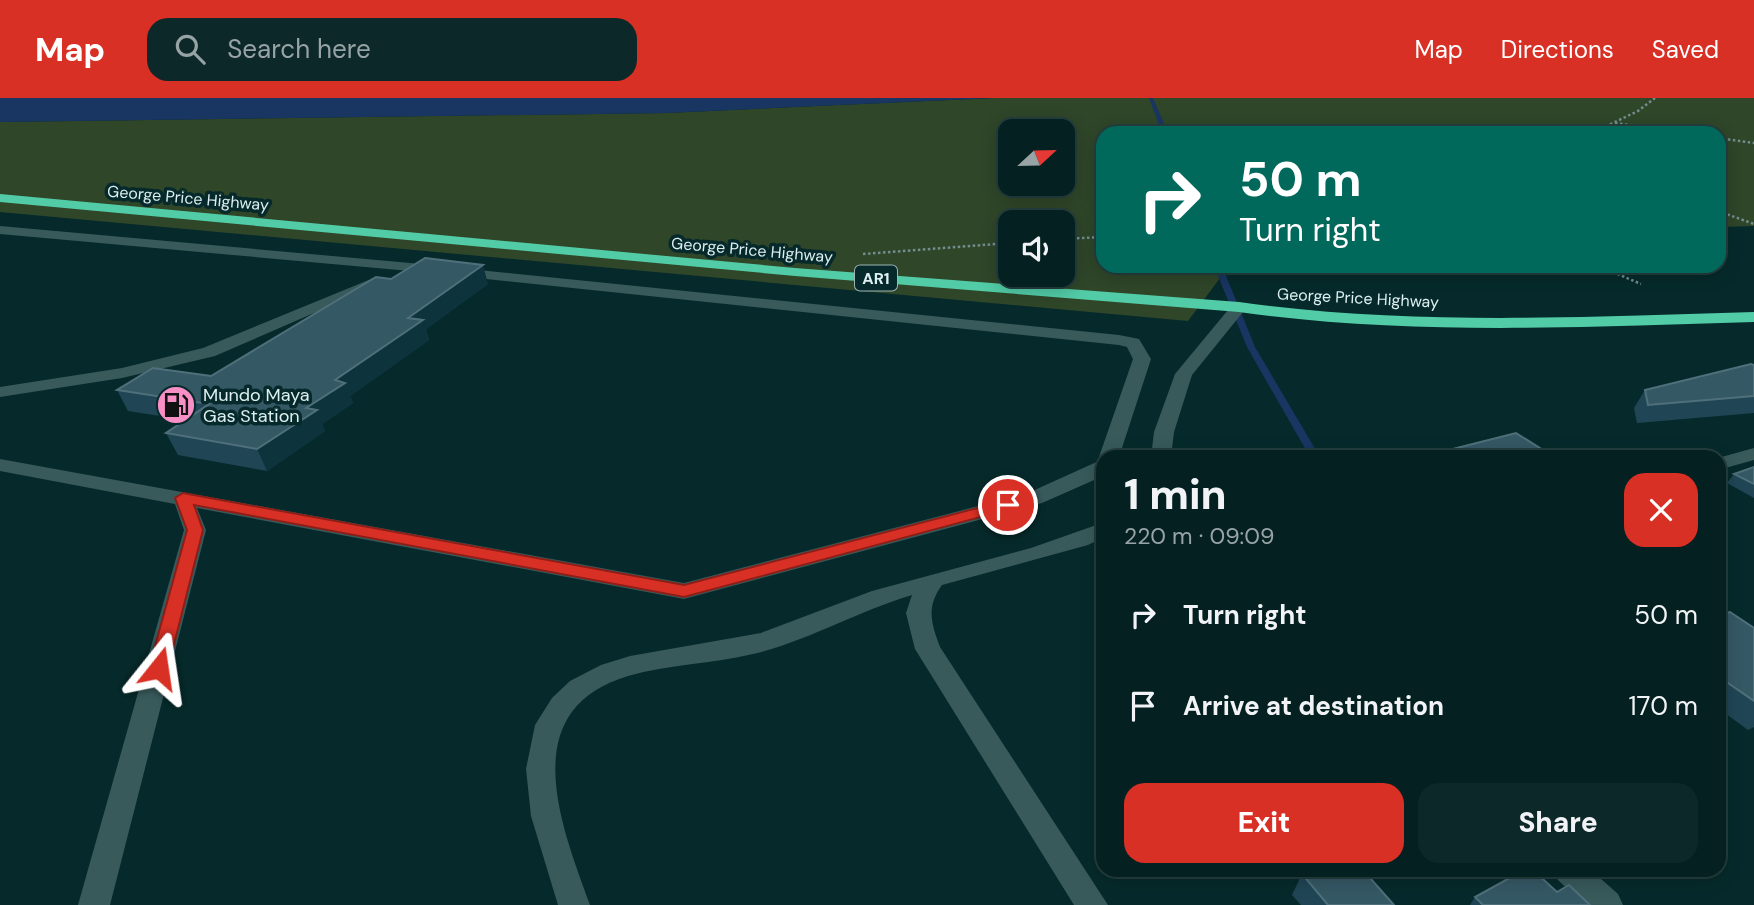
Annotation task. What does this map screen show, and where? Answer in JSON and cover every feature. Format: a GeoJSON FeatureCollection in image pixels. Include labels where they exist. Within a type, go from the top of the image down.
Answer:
{"type":"FeatureCollection","features":[{"type":"Feature","properties":{"kind":"highway","name":"George Price Highway"},"geometry":{"type":"LineString","coordinates":[[0,198],[795,272],[1239,307],[1310,317],[1546,323],[1754,317]]}},
{"type":"Feature","properties":{"kind":"street"},"geometry":{"type":"LineString","coordinates":[[0,230],[410,267],[1133,343],[1142,359],[1111,450]]}},
{"type":"Feature","properties":{"kind":"street"},"geometry":{"type":"LineString","coordinates":[[0,392],[122,373],[209,352],[410,267]]}},
{"type":"Feature","properties":{"kind":"street"},"geometry":{"type":"LineString","coordinates":[[1162,450],[1164,432],[1184,374],[1239,307]]}},
{"type":"Feature","properties":{"kind":"street"},"geometry":{"type":"LineString","coordinates":[[1726,462],[1754,454]]}},
{"type":"Feature","properties":{"kind":"street"},"geometry":{"type":"LineString","coordinates":[[0,465],[684,591],[1035,498],[1096,471]]}},
{"type":"Feature","properties":{"kind":"street"},"geometry":{"type":"LineString","coordinates":[[94,905],[195,530],[183,498]]}},
{"type":"Feature","properties":{"kind":"street"},"geometry":{"type":"LineString","coordinates":[[574,905],[558,858],[542,788],[542,750],[549,725],[565,700],[590,681],[613,671],[713,654],[793,634],[844,609],[934,580],[1080,541],[1096,533]]}},
{"type":"Feature","properties":{"kind":"street"},"geometry":{"type":"LineString","coordinates":[[934,580],[923,593],[916,614],[928,649],[1092,905]]}},
{"type":"Feature","properties":{"kind":"street"},"geometry":{"type":"LineString","coordinates":[[1576,877],[1606,905]]}},
{"type":"Feature","properties":{"kind":"path"},"geometry":{"type":"LineString","coordinates":[[1607,126],[1638,111],[1655,98]]}},
{"type":"Feature","properties":{"kind":"path"},"geometry":{"type":"LineString","coordinates":[[1614,123],[1635,126]]}},
{"type":"Feature","properties":{"kind":"path"},"geometry":{"type":"LineString","coordinates":[[1726,139],[1754,143]]}},
{"type":"Feature","properties":{"kind":"path"},"geometry":{"type":"LineString","coordinates":[[1726,214],[1754,224]]}},
{"type":"Feature","properties":{"kind":"path"},"geometry":{"type":"LineString","coordinates":[[1075,238],[1096,237]]}},
{"type":"Feature","properties":{"kind":"path"},"geometry":{"type":"LineString","coordinates":[[853,257],[998,244]]}},
{"type":"Feature","properties":{"kind":"path"},"geometry":{"type":"LineString","coordinates":[[1615,273],[1641,284]]}},
{"type":"Feature","properties":{"kind":"green space"},"geometry":{"type":"Polygon","coordinates":[[[994,98],[1754,98],[1754,226],[1726,227],[1726,126],[1096,126],[1096,273],[1224,273],[1188,321],[0,212],[0,122],[666,113],[994,98]]]}},
{"type":"Feature","properties":{"kind":"water"},"geometry":{"type":"Polygon","coordinates":[[[0,98],[994,98],[666,113],[0,122],[0,98]]]}},
{"type":"Feature","properties":{"kind":"building"},"geometry":{"type":"Polygon","coordinates":[[[425,258],[483,265],[408,318],[423,320],[335,380],[345,383],[306,408],[317,410],[257,449],[166,433],[209,404],[117,390],[153,368],[211,376],[376,277],[391,279],[425,258]]]}},
{"type":"Feature","properties":{"kind":"building"},"geometry":{"type":"Polygon","coordinates":[[[1754,365],[1754,396],[1648,405],[1645,390],[1754,365]]]}},
{"type":"Feature","properties":{"kind":"building"},"geometry":{"type":"Polygon","coordinates":[[[1516,433],[1543,450],[1449,450],[1516,433]]]}},
{"type":"Feature","properties":{"kind":"building"},"geometry":{"type":"Polygon","coordinates":[[[1754,467],[1754,484],[1734,474],[1754,467]]]}},
{"type":"Feature","properties":{"kind":"building"},"geometry":{"type":"Polygon","coordinates":[[[1730,612],[1754,628],[1754,701],[1726,682],[1726,614],[1730,612]]]}},
{"type":"Feature","properties":{"kind":"building"},"geometry":{"type":"Polygon","coordinates":[[[1305,877],[1369,877],[1394,905],[1328,905],[1305,877]]]}},
{"type":"Feature","properties":{"kind":"building"},"geometry":{"type":"Polygon","coordinates":[[[1511,877],[1541,877],[1557,892],[1569,885],[1590,905],[1483,905],[1475,897],[1511,877]]]}},
{"type":"Feature","properties":{"kind":"waterway"},"geometry":{"type":"LineString","coordinates":[[1151,98],[1162,126]]}},
{"type":"Feature","properties":{"kind":"waterway"},"geometry":{"type":"LineString","coordinates":[[1221,273],[1251,347],[1311,450]]}},
{"type":"Feature","properties":{"kind":"place","name":"Mundo Maya Gas Station"},"geometry":{"type":"Point","coordinates":[176,405]}},
{"type":"Feature","properties":{"kind":"route"},"geometry":{"type":"LineString","coordinates":[[159,668],[195,530],[183,498],[684,591],[1008,505]]}}]}
